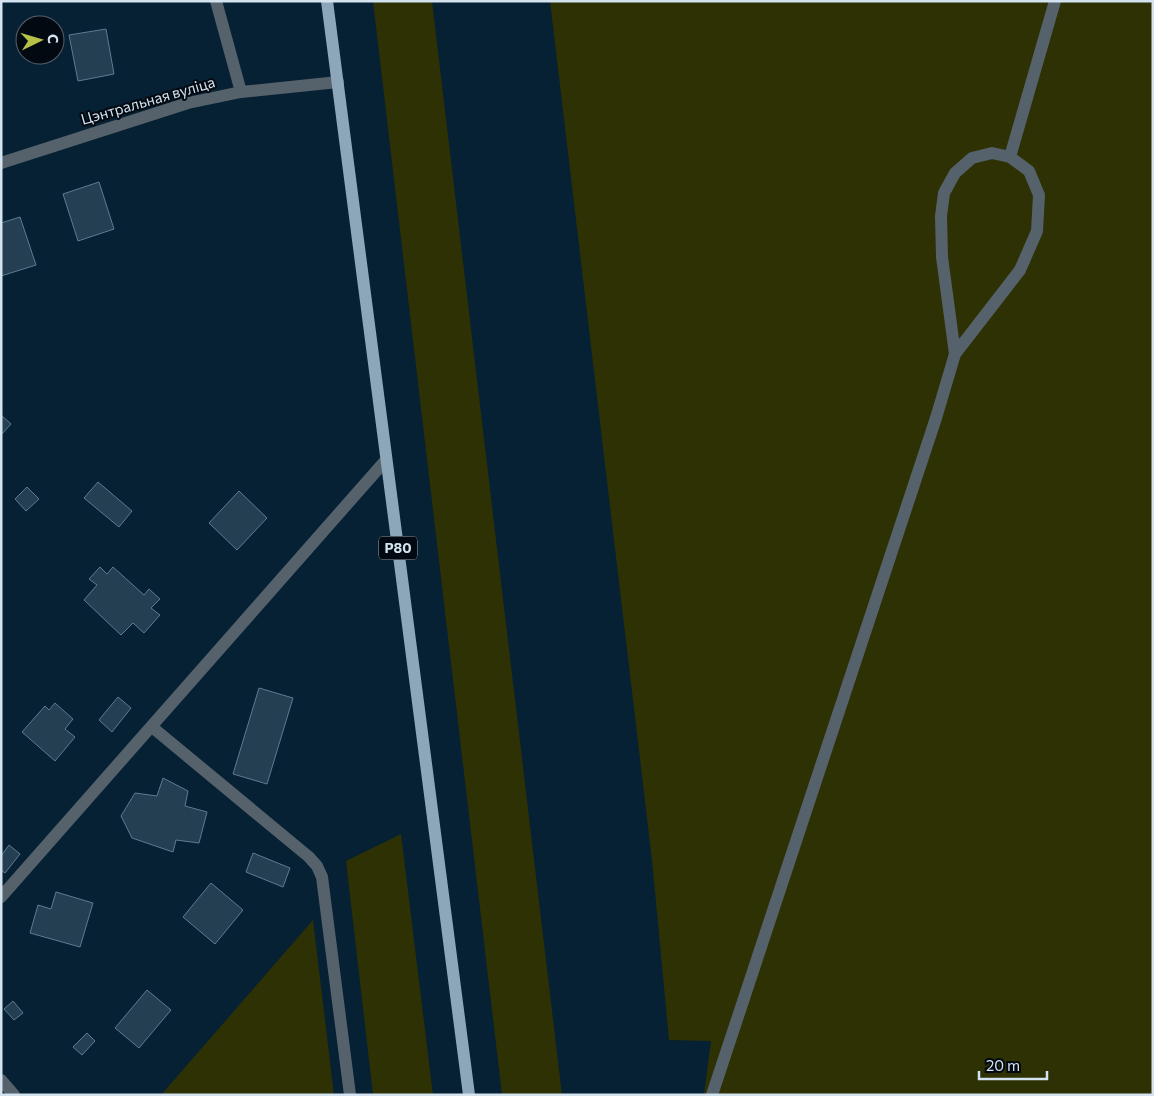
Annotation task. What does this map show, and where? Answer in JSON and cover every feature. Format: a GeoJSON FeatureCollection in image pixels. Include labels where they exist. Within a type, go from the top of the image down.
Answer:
{"type":"FeatureCollection","features":[{"type":"Feature","properties":{"kind":"main road","name":"Р80"},"geometry":{"type":"LineString","coordinates":[[327,1],[469,1095]]}},
{"type":"Feature","properties":{"kind":"street"},"geometry":{"type":"LineString","coordinates":[[1010,157],[1054,1]]}},
{"type":"Feature","properties":{"kind":"street"},"geometry":{"type":"LineString","coordinates":[[215,3],[241,92]]}},
{"type":"Feature","properties":{"kind":"street","name":"Цэнтральная вуліца"},"geometry":{"type":"LineString","coordinates":[[1,163],[188,103],[241,92],[338,82]]}},
{"type":"Feature","properties":{"kind":"street"},"geometry":{"type":"LineString","coordinates":[[712,1095],[936,418],[955,354],[1020,270],[1037,231],[1039,194],[1029,171],[1010,157],[992,153],[972,158],[955,173],[944,192],[941,216],[942,257],[955,354]]}},
{"type":"Feature","properties":{"kind":"street"},"geometry":{"type":"LineString","coordinates":[[1,897],[386,460]]}},
{"type":"Feature","properties":{"kind":"street"},"geometry":{"type":"LineString","coordinates":[[152,727],[248,805],[317,866],[322,877],[350,1095]]}},
{"type":"Feature","properties":{"kind":"street"},"geometry":{"type":"LineString","coordinates":[[1,1080],[14,1095]]}},
{"type":"Feature","properties":{"kind":"green space"},"geometry":{"type":"Polygon","coordinates":[[[373,1],[432,1],[562,1095],[502,1095],[373,1]]]}},
{"type":"Feature","properties":{"kind":"green space"},"geometry":{"type":"Polygon","coordinates":[[[550,1],[1153,1],[1153,1095],[704,1095],[711,1041],[669,1040],[652,860],[550,1]]]}},
{"type":"Feature","properties":{"kind":"green space"},"geometry":{"type":"Polygon","coordinates":[[[401,834],[433,1095],[373,1095],[346,861],[401,834]]]}},
{"type":"Feature","properties":{"kind":"green space"},"geometry":{"type":"Polygon","coordinates":[[[313,920],[334,1095],[161,1095],[313,920]]]}},
{"type":"Feature","properties":{"kind":"building"},"geometry":{"type":"Polygon","coordinates":[[[106,29],[114,74],[78,81],[69,35],[106,29]]]}},
{"type":"Feature","properties":{"kind":"building"},"geometry":{"type":"Polygon","coordinates":[[[99,182],[114,229],[78,241],[63,194],[99,182]]]}},
{"type":"Feature","properties":{"kind":"building"},"geometry":{"type":"Polygon","coordinates":[[[20,217],[36,265],[1,276],[1,223],[20,217]]]}},
{"type":"Feature","properties":{"kind":"building"},"geometry":{"type":"Polygon","coordinates":[[[1,415],[11,424],[1,435],[1,415]]]}},
{"type":"Feature","properties":{"kind":"building"},"geometry":{"type":"Polygon","coordinates":[[[98,482],[132,511],[119,527],[84,498],[98,482]]]}},
{"type":"Feature","properties":{"kind":"building"},"geometry":{"type":"Polygon","coordinates":[[[27,487],[39,499],[26,511],[15,499],[27,487]]]}},
{"type":"Feature","properties":{"kind":"building"},"geometry":{"type":"Polygon","coordinates":[[[239,491],[267,518],[237,550],[209,523],[239,491]]]}},
{"type":"Feature","properties":{"kind":"building"},"geometry":{"type":"Polygon","coordinates":[[[100,567],[107,574],[113,567],[144,595],[149,589],[160,599],[151,608],[160,615],[144,633],[133,623],[121,635],[84,600],[97,585],[89,579],[100,567]]]}},
{"type":"Feature","properties":{"kind":"building"},"geometry":{"type":"Polygon","coordinates":[[[259,688],[293,698],[267,784],[233,774],[259,688]]]}},
{"type":"Feature","properties":{"kind":"building"},"geometry":{"type":"Polygon","coordinates":[[[118,697],[131,708],[112,732],[99,720],[118,697]]]}},
{"type":"Feature","properties":{"kind":"building"},"geometry":{"type":"Polygon","coordinates":[[[55,703],[73,719],[65,729],[75,737],[55,761],[22,732],[45,706],[49,710],[55,703]]]}},
{"type":"Feature","properties":{"kind":"building"},"geometry":{"type":"Polygon","coordinates":[[[163,778],[188,791],[185,806],[207,812],[199,843],[176,840],[173,852],[132,838],[121,816],[135,793],[157,796],[163,778]]]}},
{"type":"Feature","properties":{"kind":"building"},"geometry":{"type":"Polygon","coordinates":[[[9,845],[20,854],[5,873],[1,870],[1,856],[9,845]]]}},
{"type":"Feature","properties":{"kind":"building"},"geometry":{"type":"Polygon","coordinates":[[[253,853],[290,868],[283,887],[246,872],[253,853]]]}},
{"type":"Feature","properties":{"kind":"building"},"geometry":{"type":"Polygon","coordinates":[[[211,883],[243,910],[215,944],[183,917],[211,883]]]}},
{"type":"Feature","properties":{"kind":"building"},"geometry":{"type":"Polygon","coordinates":[[[56,892],[93,903],[80,947],[30,933],[38,905],[51,909],[56,892]]]}},
{"type":"Feature","properties":{"kind":"building"},"geometry":{"type":"Polygon","coordinates":[[[147,990],[171,1010],[139,1048],[115,1028],[147,990]]]}},
{"type":"Feature","properties":{"kind":"building"},"geometry":{"type":"Polygon","coordinates":[[[13,1001],[23,1013],[14,1020],[4,1009],[13,1001]]]}},
{"type":"Feature","properties":{"kind":"building"},"geometry":{"type":"Polygon","coordinates":[[[87,1033],[95,1041],[82,1055],[73,1047],[87,1033]]]}}]}
